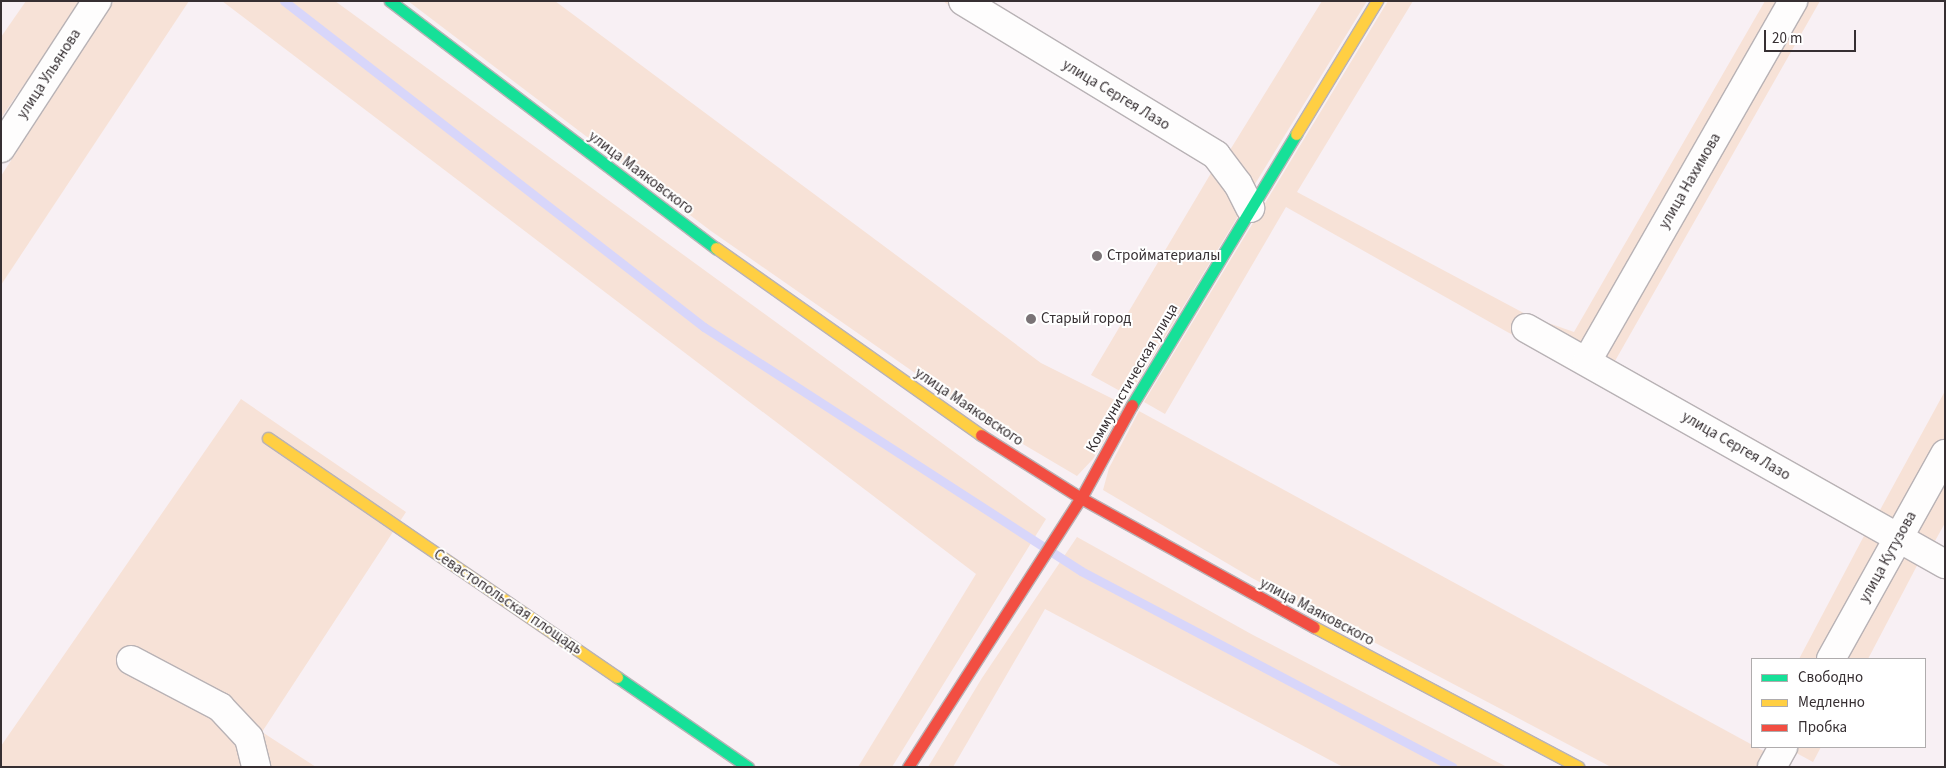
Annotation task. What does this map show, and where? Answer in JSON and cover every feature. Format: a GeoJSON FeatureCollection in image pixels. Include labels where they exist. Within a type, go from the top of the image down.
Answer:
{"type":"FeatureCollection","features":[{"type":"Feature","properties":{"kind":"street","name":"улица Ульянова"},"geometry":{"type":"LineString","coordinates":[[1,148],[97,1]]}},
{"type":"Feature","properties":{"kind":"street","name":"улица Маяковского"},"geometry":{"type":"LineString","coordinates":[[390,1],[687,227],[976,432],[1081,498],[1243,589],[1578,767]]}},
{"type":"Feature","properties":{"kind":"street","name":"улица Сергея Лазо"},"geometry":{"type":"LineString","coordinates":[[963,1],[1216,155],[1238,184],[1250,208]]}},
{"type":"Feature","properties":{"kind":"street","name":"Коммунистическая улица"},"geometry":{"type":"LineString","coordinates":[[908,767],[972,663],[1081,498],[1152,368],[1376,1]]}},
{"type":"Feature","properties":{"kind":"street","name":"улица Нахимова"},"geometry":{"type":"LineString","coordinates":[[1587,361],[1793,1]]}},
{"type":"Feature","properties":{"kind":"street","name":"улица Сергея Лазо"},"geometry":{"type":"LineString","coordinates":[[1526,328],[1945,564]]}},
{"type":"Feature","properties":{"kind":"street","name":"Севастопольская площадь"},"geometry":{"type":"LineString","coordinates":[[268,438],[748,767]]}},
{"type":"Feature","properties":{"kind":"street","name":"улица Кутузова"},"geometry":{"type":"LineString","coordinates":[[1832,658],[1945,454]]}},
{"type":"Feature","properties":{"kind":"street"},"geometry":{"type":"LineString","coordinates":[[131,660],[220,708],[249,738],[256,767]]}},
{"type":"Feature","properties":{"kind":"street"},"geometry":{"type":"LineString","coordinates":[[1772,767],[1782,748]]}},
{"type":"Feature","properties":{"kind":"shaded area"},"geometry":{"type":"Polygon","coordinates":[[[26,1],[82,1],[1,118],[1,37],[26,1]]]}},
{"type":"Feature","properties":{"kind":"shaded area"},"geometry":{"type":"Polygon","coordinates":[[[114,1],[189,1],[1,285],[1,176],[114,1]]]}},
{"type":"Feature","properties":{"kind":"shaded area"},"geometry":{"type":"Polygon","coordinates":[[[222,1],[335,1],[1046,519],[892,767],[858,767],[976,574],[222,1]]]}},
{"type":"Feature","properties":{"kind":"shaded area"},"geometry":{"type":"Polygon","coordinates":[[[408,1],[555,1],[1041,363],[1125,405],[1093,459],[1077,476],[984,421],[711,231],[408,1]]]}},
{"type":"Feature","properties":{"kind":"shaded area"},"geometry":{"type":"Polygon","coordinates":[[[943,1],[954,1],[1217,163],[967,19],[943,1]]]}},
{"type":"Feature","properties":{"kind":"shaded area"},"geometry":{"type":"Polygon","coordinates":[[[1322,1],[1367,1],[1252,189],[1088,66],[1230,150],[1322,1]]]}},
{"type":"Feature","properties":{"kind":"shaded area"},"geometry":{"type":"Polygon","coordinates":[[[1388,1],[1413,1],[1297,192],[1531,317],[1574,332],[1765,1],[1787,1],[1586,354],[1886,540],[1822,658],[1800,658],[1865,534],[1286,207],[1165,414],[1144,402],[1388,1]]]}},
{"type":"Feature","properties":{"kind":"shaded area"},"geometry":{"type":"Polygon","coordinates":[[[1799,1],[1820,1],[1615,361],[1880,510],[1945,391],[1945,437],[1893,529],[1595,358],[1799,1]]]}},
{"type":"Feature","properties":{"kind":"shaded area"},"geometry":{"type":"Polygon","coordinates":[[[1217,163],[1240,213],[1129,396],[1091,375],[1217,163]]]}},
{"type":"Feature","properties":{"kind":"shaded area"},"geometry":{"type":"Polygon","coordinates":[[[241,399],[406,512],[262,732],[316,767],[1,767],[1,746],[241,399]]]}},
{"type":"Feature","properties":{"kind":"shaded area"},"geometry":{"type":"Polygon","coordinates":[[[1139,411],[1751,744],[1751,748],[1758,748],[1769,754],[1762,767],[1611,767],[1252,578],[1103,490],[1109,468],[1139,411]]]}},
{"type":"Feature","properties":{"kind":"shaded area"},"geometry":{"type":"Polygon","coordinates":[[[1945,469],[1945,523],[1935,541],[1945,547],[1945,557],[1907,537],[1945,469]]]}},
{"type":"Feature","properties":{"kind":"shaded area"},"geometry":{"type":"Polygon","coordinates":[[[1077,537],[1253,635],[1507,767],[1343,767],[1045,609],[953,767],[928,767],[982,678],[1077,537]]]}},
{"type":"Feature","properties":{"kind":"shaded area"},"geometry":{"type":"Polygon","coordinates":[[[1901,547],[1921,558],[1869,658],[1840,658],[1901,547]]]}},
{"type":"Feature","properties":{"kind":"shaded area"},"geometry":{"type":"Polygon","coordinates":[[[1790,748],[1820,748],[1813,762],[1790,748]]]}},
{"type":"Feature","properties":{"kind":"waterway"},"geometry":{"type":"LineString","coordinates":[[284,1],[704,327],[1081,571],[1452,767]]}},
{"type":"Feature","properties":{"kind":"traffic: fast"},"geometry":{"type":"LineString","coordinates":[[390,1],[716,248]]}},
{"type":"Feature","properties":{"kind":"traffic: fast"},"geometry":{"type":"LineString","coordinates":[[1132,405],[1296,134]]}},
{"type":"Feature","properties":{"kind":"traffic: fast"},"geometry":{"type":"LineString","coordinates":[[617,677],[748,767]]}},
{"type":"Feature","properties":{"kind":"traffic: slow"},"geometry":{"type":"LineString","coordinates":[[1296,134],[1377,1]]}},
{"type":"Feature","properties":{"kind":"traffic: slow"},"geometry":{"type":"LineString","coordinates":[[716,248],[981,435]]}},
{"type":"Feature","properties":{"kind":"traffic: slow"},"geometry":{"type":"LineString","coordinates":[[268,438],[617,677]]}},
{"type":"Feature","properties":{"kind":"traffic: slow"},"geometry":{"type":"LineString","coordinates":[[1314,627],[1578,767]]}},
{"type":"Feature","properties":{"kind":"traffic: jam"},"geometry":{"type":"LineString","coordinates":[[908,767],[1081,498],[1132,405]]}},
{"type":"Feature","properties":{"kind":"traffic: jam"},"geometry":{"type":"LineString","coordinates":[[981,435],[1081,498],[1314,627]]}},
{"type":"Feature","properties":{"kind":"place","name":"Стройматериалы"},"geometry":{"type":"Point","coordinates":[1097,256]}},
{"type":"Feature","properties":{"kind":"place","name":"Старый город"},"geometry":{"type":"Point","coordinates":[1031,319]}}]}
